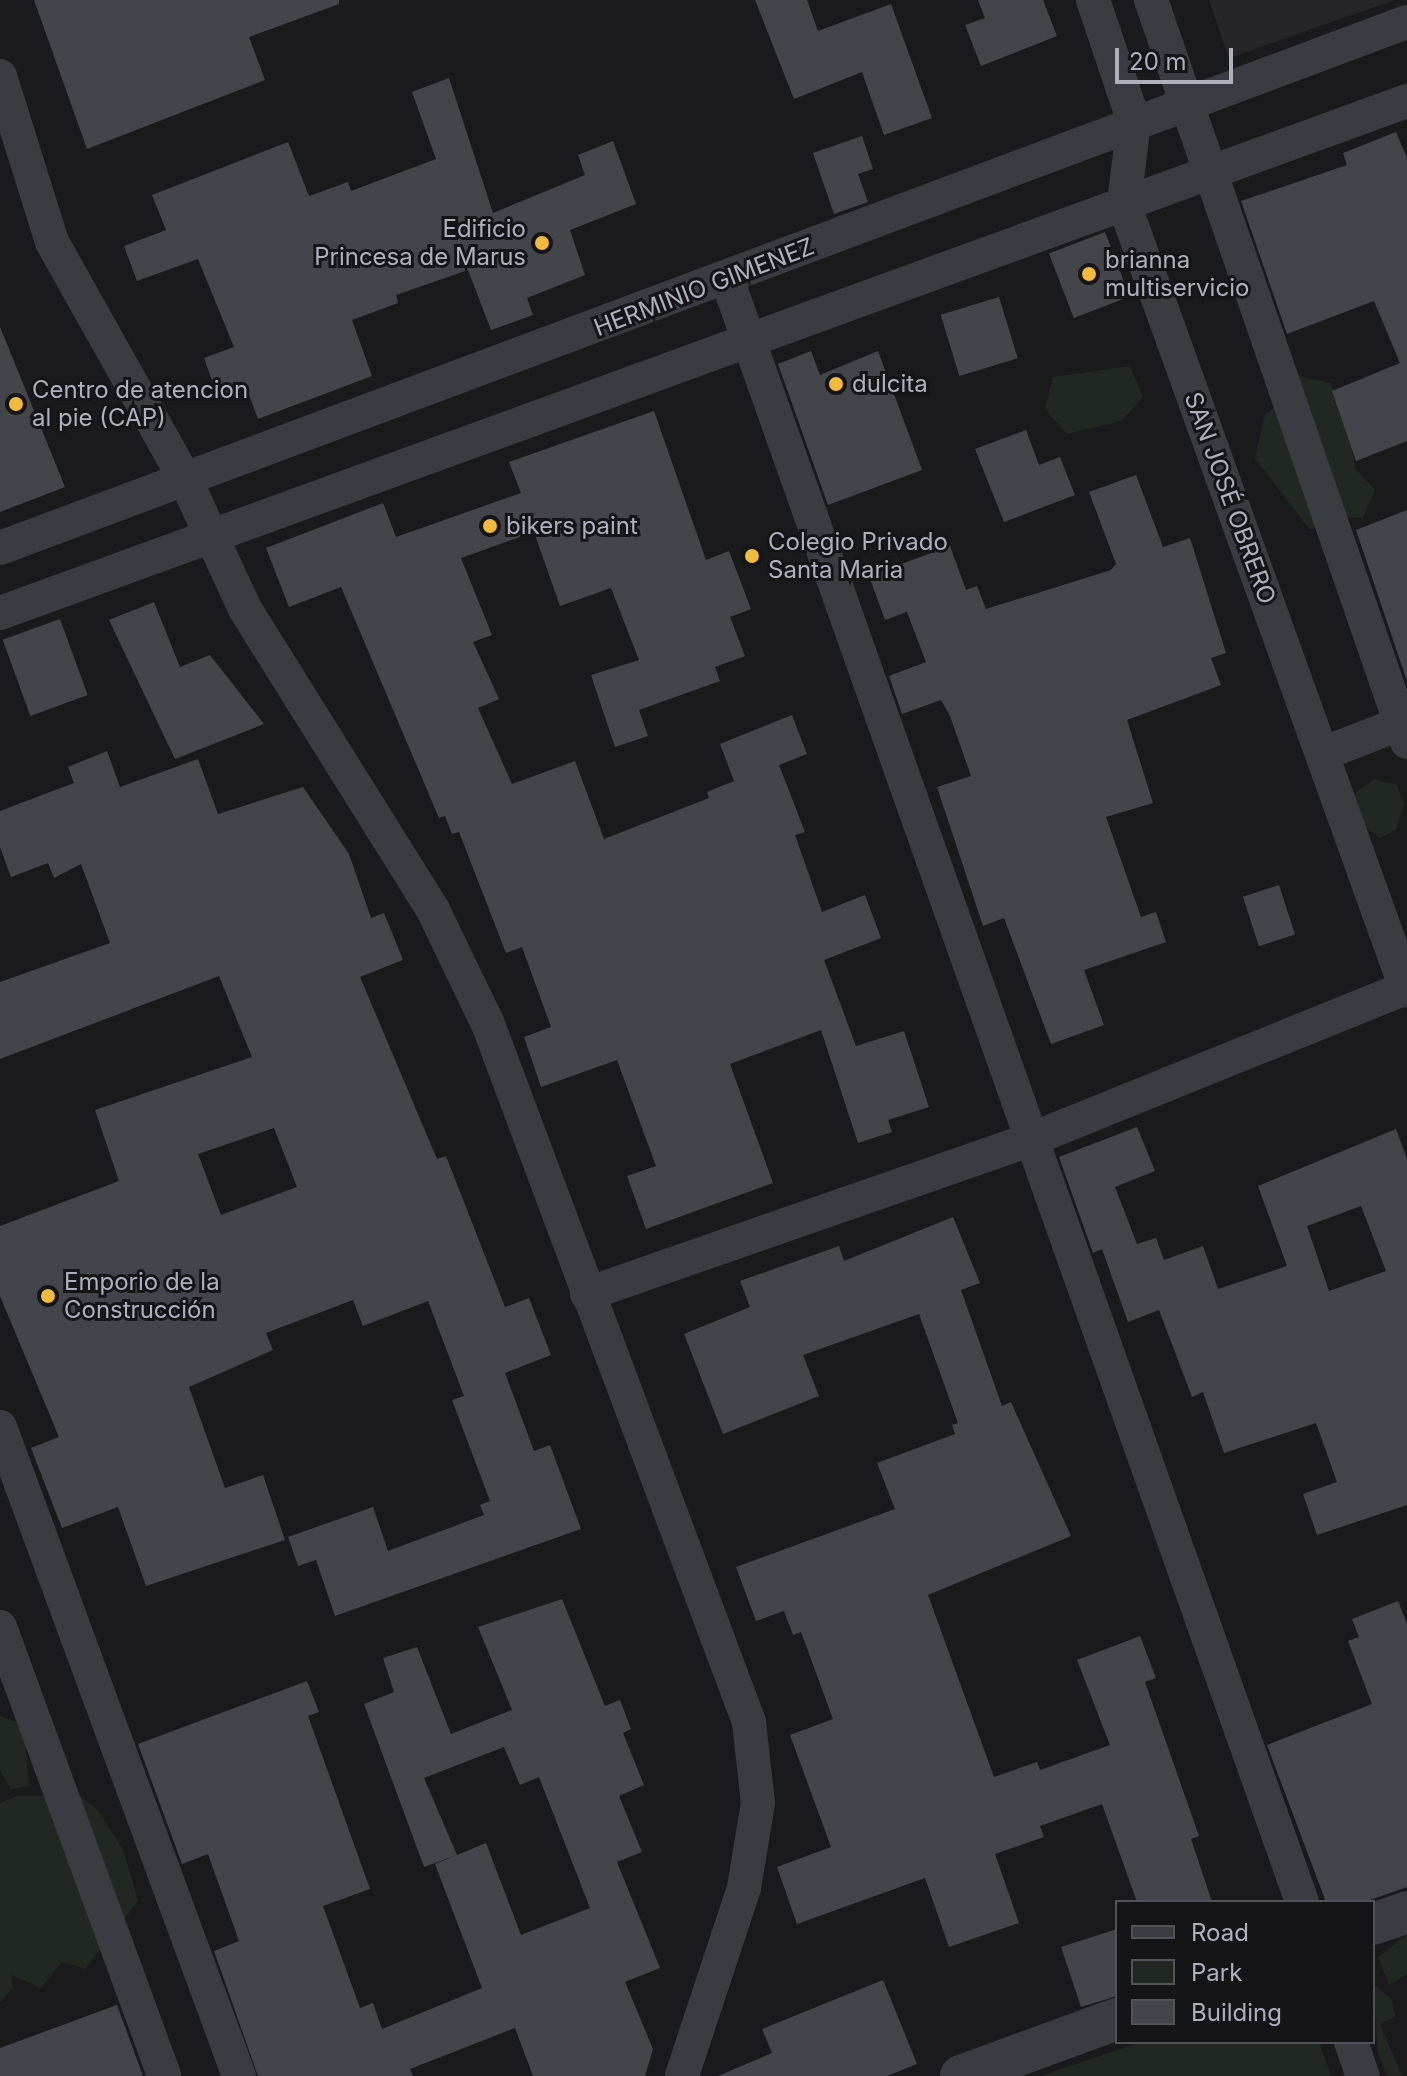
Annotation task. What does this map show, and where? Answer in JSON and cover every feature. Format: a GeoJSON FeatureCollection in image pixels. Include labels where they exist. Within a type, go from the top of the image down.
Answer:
{"type":"FeatureCollection","features":[{"type":"Feature","properties":{"kind":"street","name":"SAN JOSÉ OBRERO"},"geometry":{"type":"LineString","coordinates":[[1093,0],[1134,122],[1124,204],[1406,990]]}},
{"type":"Feature","properties":{"kind":"street"},"geometry":{"type":"LineString","coordinates":[[1151,0],[1405,728],[1322,754]]}},
{"type":"Feature","properties":{"kind":"street","name":"HERMINIO GIMENEZ"},"geometry":{"type":"LineString","coordinates":[[0,548],[727,279],[1134,122],[1407,22]]}},
{"type":"Feature","properties":{"kind":"street"},"geometry":{"type":"LineString","coordinates":[[0,76],[52,242],[185,479],[207,536],[245,609],[434,912],[488,1024],[749,1722],[758,1803],[744,1888],[682,2076]]}},
{"type":"Feature","properties":{"kind":"street"},"geometry":{"type":"LineString","coordinates":[[0,613],[748,336],[1211,174],[1407,101]]}},
{"type":"Feature","properties":{"kind":"street"},"geometry":{"type":"LineString","coordinates":[[727,279],[1301,1900]]}},
{"type":"Feature","properties":{"kind":"street"},"geometry":{"type":"LineString","coordinates":[[587,1294],[1032,1139],[1406,990]]}},
{"type":"Feature","properties":{"kind":"street"},"geometry":{"type":"LineString","coordinates":[[0,1427],[239,2076]]}},
{"type":"Feature","properties":{"kind":"street"},"geometry":{"type":"LineString","coordinates":[[0,1627],[164,2076]]}},
{"type":"Feature","properties":{"kind":"street"},"geometry":{"type":"LineString","coordinates":[[1375,1923],[1407,1912]]}},
{"type":"Feature","properties":{"kind":"street"},"geometry":{"type":"LineString","coordinates":[[961,2076],[1115,2020]]}},
{"type":"Feature","properties":{"kind":"street"},"geometry":{"type":"LineString","coordinates":[[1352,2044],[1363,2076]]}},
{"type":"Feature","properties":{"kind":"shaded area"},"geometry":{"type":"Polygon","coordinates":[[[1209,0],[1395,0],[1229,58],[1209,0]]]}},
{"type":"Feature","properties":{"kind":"green space"},"geometry":{"type":"Polygon","coordinates":[[[1130,366],[1143,397],[1122,421],[1067,434],[1045,409],[1053,377],[1130,366]]]}},
{"type":"Feature","properties":{"kind":"green space"},"geometry":{"type":"Polygon","coordinates":[[[1294,375],[1331,383],[1349,427],[1355,468],[1375,490],[1363,518],[1344,517],[1310,530],[1255,458],[1265,415],[1281,402],[1294,375]]]}},
{"type":"Feature","properties":{"kind":"green space"},"geometry":{"type":"Polygon","coordinates":[[[1374,779],[1397,785],[1404,804],[1396,830],[1379,838],[1362,823],[1353,795],[1374,779]]]}},
{"type":"Feature","properties":{"kind":"green space"},"geometry":{"type":"Polygon","coordinates":[[[0,1716],[24,1725],[29,1786],[11,1789],[0,1770],[0,1716]]]}},
{"type":"Feature","properties":{"kind":"green space"},"geometry":{"type":"Polygon","coordinates":[[[18,1796],[80,1796],[98,1810],[124,1852],[138,1901],[85,1969],[62,1962],[41,1988],[11,1975],[13,1988],[0,2002],[0,1803],[18,1796]]]}},
{"type":"Feature","properties":{"kind":"green space"},"geometry":{"type":"Polygon","coordinates":[[[1407,1935],[1407,1974],[1389,1985],[1378,1957],[1407,1935]]]}},
{"type":"Feature","properties":{"kind":"green space"},"geometry":{"type":"Polygon","coordinates":[[[1375,1986],[1391,1999],[1396,2017],[1380,2024],[1402,2076],[1387,2076],[1378,2053],[1375,1986]]]}},
{"type":"Feature","properties":{"kind":"green space"},"geometry":{"type":"Polygon","coordinates":[[[1136,2044],[1320,2044],[1331,2076],[1040,2076],[1136,2044]]]}},
{"type":"Feature","properties":{"kind":"building"},"geometry":{"type":"Polygon","coordinates":[[[34,0],[339,0],[339,4],[249,37],[265,80],[87,149],[34,0]]]}},
{"type":"Feature","properties":{"kind":"building"},"geometry":{"type":"Polygon","coordinates":[[[755,0],[807,0],[818,31],[891,4],[932,118],[884,135],[862,72],[794,99],[755,0]]]}},
{"type":"Feature","properties":{"kind":"building"},"geometry":{"type":"Polygon","coordinates":[[[978,0],[1043,0],[1057,36],[981,66],[965,25],[985,18],[978,0]]]}},
{"type":"Feature","properties":{"kind":"building"},"geometry":{"type":"Polygon","coordinates":[[[449,78],[493,213],[585,175],[578,155],[613,141],[636,204],[570,230],[585,275],[527,298],[533,315],[491,330],[468,270],[396,295],[398,303],[352,320],[372,376],[258,419],[246,387],[218,397],[204,358],[234,347],[198,259],[137,281],[124,246],[166,230],[152,195],[288,142],[309,196],[348,182],[351,191],[436,159],[412,92],[449,78]]]}},
{"type":"Feature","properties":{"kind":"building"},"geometry":{"type":"Polygon","coordinates":[[[1396,132],[1407,158],[1407,441],[1356,461],[1332,391],[1400,363],[1374,301],[1287,334],[1241,201],[1347,165],[1343,153],[1396,132]]]}},
{"type":"Feature","properties":{"kind":"building"},"geometry":{"type":"Polygon","coordinates":[[[862,136],[873,169],[858,174],[868,202],[834,214],[813,153],[862,136]]]}},
{"type":"Feature","properties":{"kind":"building","name":"brianna multiservicio"},"geometry":{"type":"Polygon","coordinates":[[[1105,232],[1130,296],[1074,318],[1049,254],[1105,232]]]}},
{"type":"Feature","properties":{"kind":"building"},"geometry":{"type":"Polygon","coordinates":[[[999,297],[1018,358],[959,376],[941,315],[999,297]]]}},
{"type":"Feature","properties":{"kind":"building","name":"Centro de atencion al pie (CAP)"},"geometry":{"type":"Polygon","coordinates":[[[0,327],[65,487],[0,512],[0,327]]]}},
{"type":"Feature","properties":{"kind":"building"},"geometry":{"type":"Polygon","coordinates":[[[811,351],[820,375],[878,351],[922,470],[828,505],[778,364],[811,351]]]}},
{"type":"Feature","properties":{"kind":"building"},"geometry":{"type":"Polygon","coordinates":[[[654,411],[706,560],[729,551],[751,609],[730,617],[745,656],[715,667],[720,681],[639,710],[648,736],[615,747],[591,675],[639,660],[611,588],[560,606],[534,532],[461,558],[492,635],[473,642],[499,699],[478,708],[512,784],[575,761],[604,839],[709,798],[707,792],[734,781],[720,744],[792,715],[807,754],[779,765],[805,832],[795,835],[822,912],[865,895],[881,938],[824,960],[856,1046],[904,1031],[929,1107],[888,1120],[892,1132],[858,1143],[821,1030],[730,1064],[773,1183],[646,1229],[627,1176],[656,1166],[617,1060],[541,1087],[524,1037],[551,1027],[522,947],[506,953],[459,832],[452,834],[445,816],[439,818],[341,587],[289,607],[266,548],[383,503],[396,537],[521,493],[509,462],[654,411]]]}},
{"type":"Feature","properties":{"kind":"building"},"geometry":{"type":"Polygon","coordinates":[[[1026,430],[1039,465],[1060,457],[1075,495],[1004,522],[975,449],[1026,430]]]}},
{"type":"Feature","properties":{"kind":"building"},"geometry":{"type":"Polygon","coordinates":[[[1136,475],[1163,547],[1190,538],[1226,653],[1211,658],[1221,685],[1127,720],[1153,803],[1106,817],[1141,917],[1156,912],[1166,942],[1084,970],[1104,1025],[1051,1044],[1004,918],[983,926],[937,787],[971,776],[950,716],[941,700],[902,714],[889,676],[926,662],[907,612],[885,620],[869,576],[950,546],[966,590],[977,586],[986,609],[1111,570],[1116,564],[1089,492],[1136,475]]]}},
{"type":"Feature","properties":{"kind":"building"},"geometry":{"type":"Polygon","coordinates":[[[1407,510],[1407,681],[1356,530],[1407,510]]]}},
{"type":"Feature","properties":{"kind":"building"},"geometry":{"type":"Polygon","coordinates":[[[154,602],[180,667],[210,655],[264,724],[175,759],[109,620],[154,602]]]}},
{"type":"Feature","properties":{"kind":"building"},"geometry":{"type":"Polygon","coordinates":[[[60,619],[88,695],[30,716],[3,640],[60,619]]]}},
{"type":"Feature","properties":{"kind":"building"},"geometry":{"type":"Polygon","coordinates":[[[107,751],[120,787],[198,759],[218,814],[303,787],[349,854],[371,918],[384,913],[403,960],[360,977],[437,1159],[446,1156],[505,1307],[529,1298],[551,1355],[505,1373],[534,1451],[550,1445],[581,1529],[335,1616],[316,1560],[298,1566],[288,1537],[373,1507],[388,1551],[484,1515],[480,1505],[490,1501],[452,1400],[464,1396],[428,1301],[363,1326],[353,1300],[266,1333],[273,1350],[189,1387],[225,1488],[263,1475],[285,1540],[146,1586],[118,1507],[62,1528],[31,1448],[59,1437],[0,1296],[0,1226],[119,1181],[95,1110],[252,1057],[219,976],[0,1059],[0,982],[110,943],[81,864],[54,878],[48,863],[11,877],[0,847],[0,811],[74,783],[68,767],[107,751]],[[274,1128],[198,1154],[221,1215],[297,1187],[274,1128]]]}},
{"type":"Feature","properties":{"kind":"building"},"geometry":{"type":"Polygon","coordinates":[[[1279,885],[1295,934],[1259,946],[1243,897],[1279,885]]]}},
{"type":"Feature","properties":{"kind":"building"},"geometry":{"type":"Polygon","coordinates":[[[1137,1127],[1155,1171],[1115,1187],[1137,1244],[1156,1238],[1164,1260],[1203,1246],[1218,1289],[1287,1266],[1258,1186],[1396,1129],[1407,1159],[1407,1505],[1317,1535],[1303,1494],[1337,1482],[1316,1423],[1224,1453],[1203,1392],[1192,1397],[1159,1310],[1128,1322],[1102,1249],[1093,1253],[1059,1157],[1137,1127]],[[1361,1206],[1307,1226],[1329,1291],[1386,1271],[1361,1206]]]}},
{"type":"Feature","properties":{"kind":"building"},"geometry":{"type":"Polygon","coordinates":[[[953,1217],[980,1283],[961,1290],[1002,1406],[1011,1402],[1071,1536],[928,1595],[994,1777],[1037,1762],[1040,1770],[1110,1745],[1077,1660],[1140,1636],[1156,1678],[1145,1682],[1199,1836],[1191,1839],[1211,1900],[1136,1900],[1102,1804],[1040,1826],[1044,1837],[995,1854],[1019,1923],[949,1947],[925,1878],[797,1924],[777,1867],[831,1847],[790,1735],[833,1719],[801,1632],[793,1635],[784,1611],[756,1621],[736,1567],[895,1509],[877,1463],[955,1434],[952,1425],[958,1423],[919,1314],[803,1355],[819,1396],[723,1434],[684,1334],[750,1307],[740,1281],[839,1246],[844,1261],[953,1217]]]}},
{"type":"Feature","properties":{"kind":"building"},"geometry":{"type":"Polygon","coordinates":[[[562,1599],[605,1706],[620,1700],[631,1729],[623,1733],[644,1785],[619,1796],[642,1852],[617,1862],[660,1968],[625,1982],[653,2049],[645,2076],[533,2076],[515,2028],[410,2069],[413,2076],[258,2076],[214,1951],[239,1941],[208,1854],[182,1864],[138,1744],[307,1681],[319,1712],[308,1716],[370,1889],[323,1906],[360,2008],[373,2003],[382,2029],[482,1988],[435,1864],[457,1855],[424,1867],[364,1704],[394,1692],[383,1658],[417,1647],[451,1734],[512,1710],[478,1627],[562,1599]],[[504,1747],[424,1778],[457,1855],[486,1843],[521,1935],[590,1908],[539,1777],[520,1785],[504,1747]]]}},
{"type":"Feature","properties":{"kind":"building"},"geometry":{"type":"Polygon","coordinates":[[[1398,1601],[1407,1624],[1407,1887],[1370,1900],[1325,1900],[1267,1745],[1372,1704],[1348,1641],[1359,1637],[1352,1619],[1398,1601]]]}},
{"type":"Feature","properties":{"kind":"building"},"geometry":{"type":"Polygon","coordinates":[[[1115,1930],[1115,1997],[1081,2007],[1061,1947],[1115,1930]]]}},
{"type":"Feature","properties":{"kind":"building"},"geometry":{"type":"Polygon","coordinates":[[[883,1980],[917,2064],[887,2076],[718,2076],[772,2053],[762,2029],[883,1980]]]}},
{"type":"Feature","properties":{"kind":"building"},"geometry":{"type":"Polygon","coordinates":[[[117,2005],[143,2076],[0,2076],[0,2048],[117,2005]]]}},
{"type":"Feature","properties":{"kind":"place","name":"Edificio Princesa de Marus"},"geometry":{"type":"Point","coordinates":[542,243]}},
{"type":"Feature","properties":{"kind":"place","name":"brianna multiservicio"},"geometry":{"type":"Point","coordinates":[1089,274]}},
{"type":"Feature","properties":{"kind":"place","name":"dulcita"},"geometry":{"type":"Point","coordinates":[836,384]}},
{"type":"Feature","properties":{"kind":"place","name":"Centro de atencion al pie (CAP)"},"geometry":{"type":"Point","coordinates":[16,404]}},
{"type":"Feature","properties":{"kind":"place","name":"bikers paint"},"geometry":{"type":"Point","coordinates":[490,526]}},
{"type":"Feature","properties":{"kind":"place","name":"Colegio Privado Santa Maria"},"geometry":{"type":"Point","coordinates":[752,556]}},
{"type":"Feature","properties":{"kind":"place","name":"Emporio de la Construcción"},"geometry":{"type":"Point","coordinates":[48,1296]}}]}
